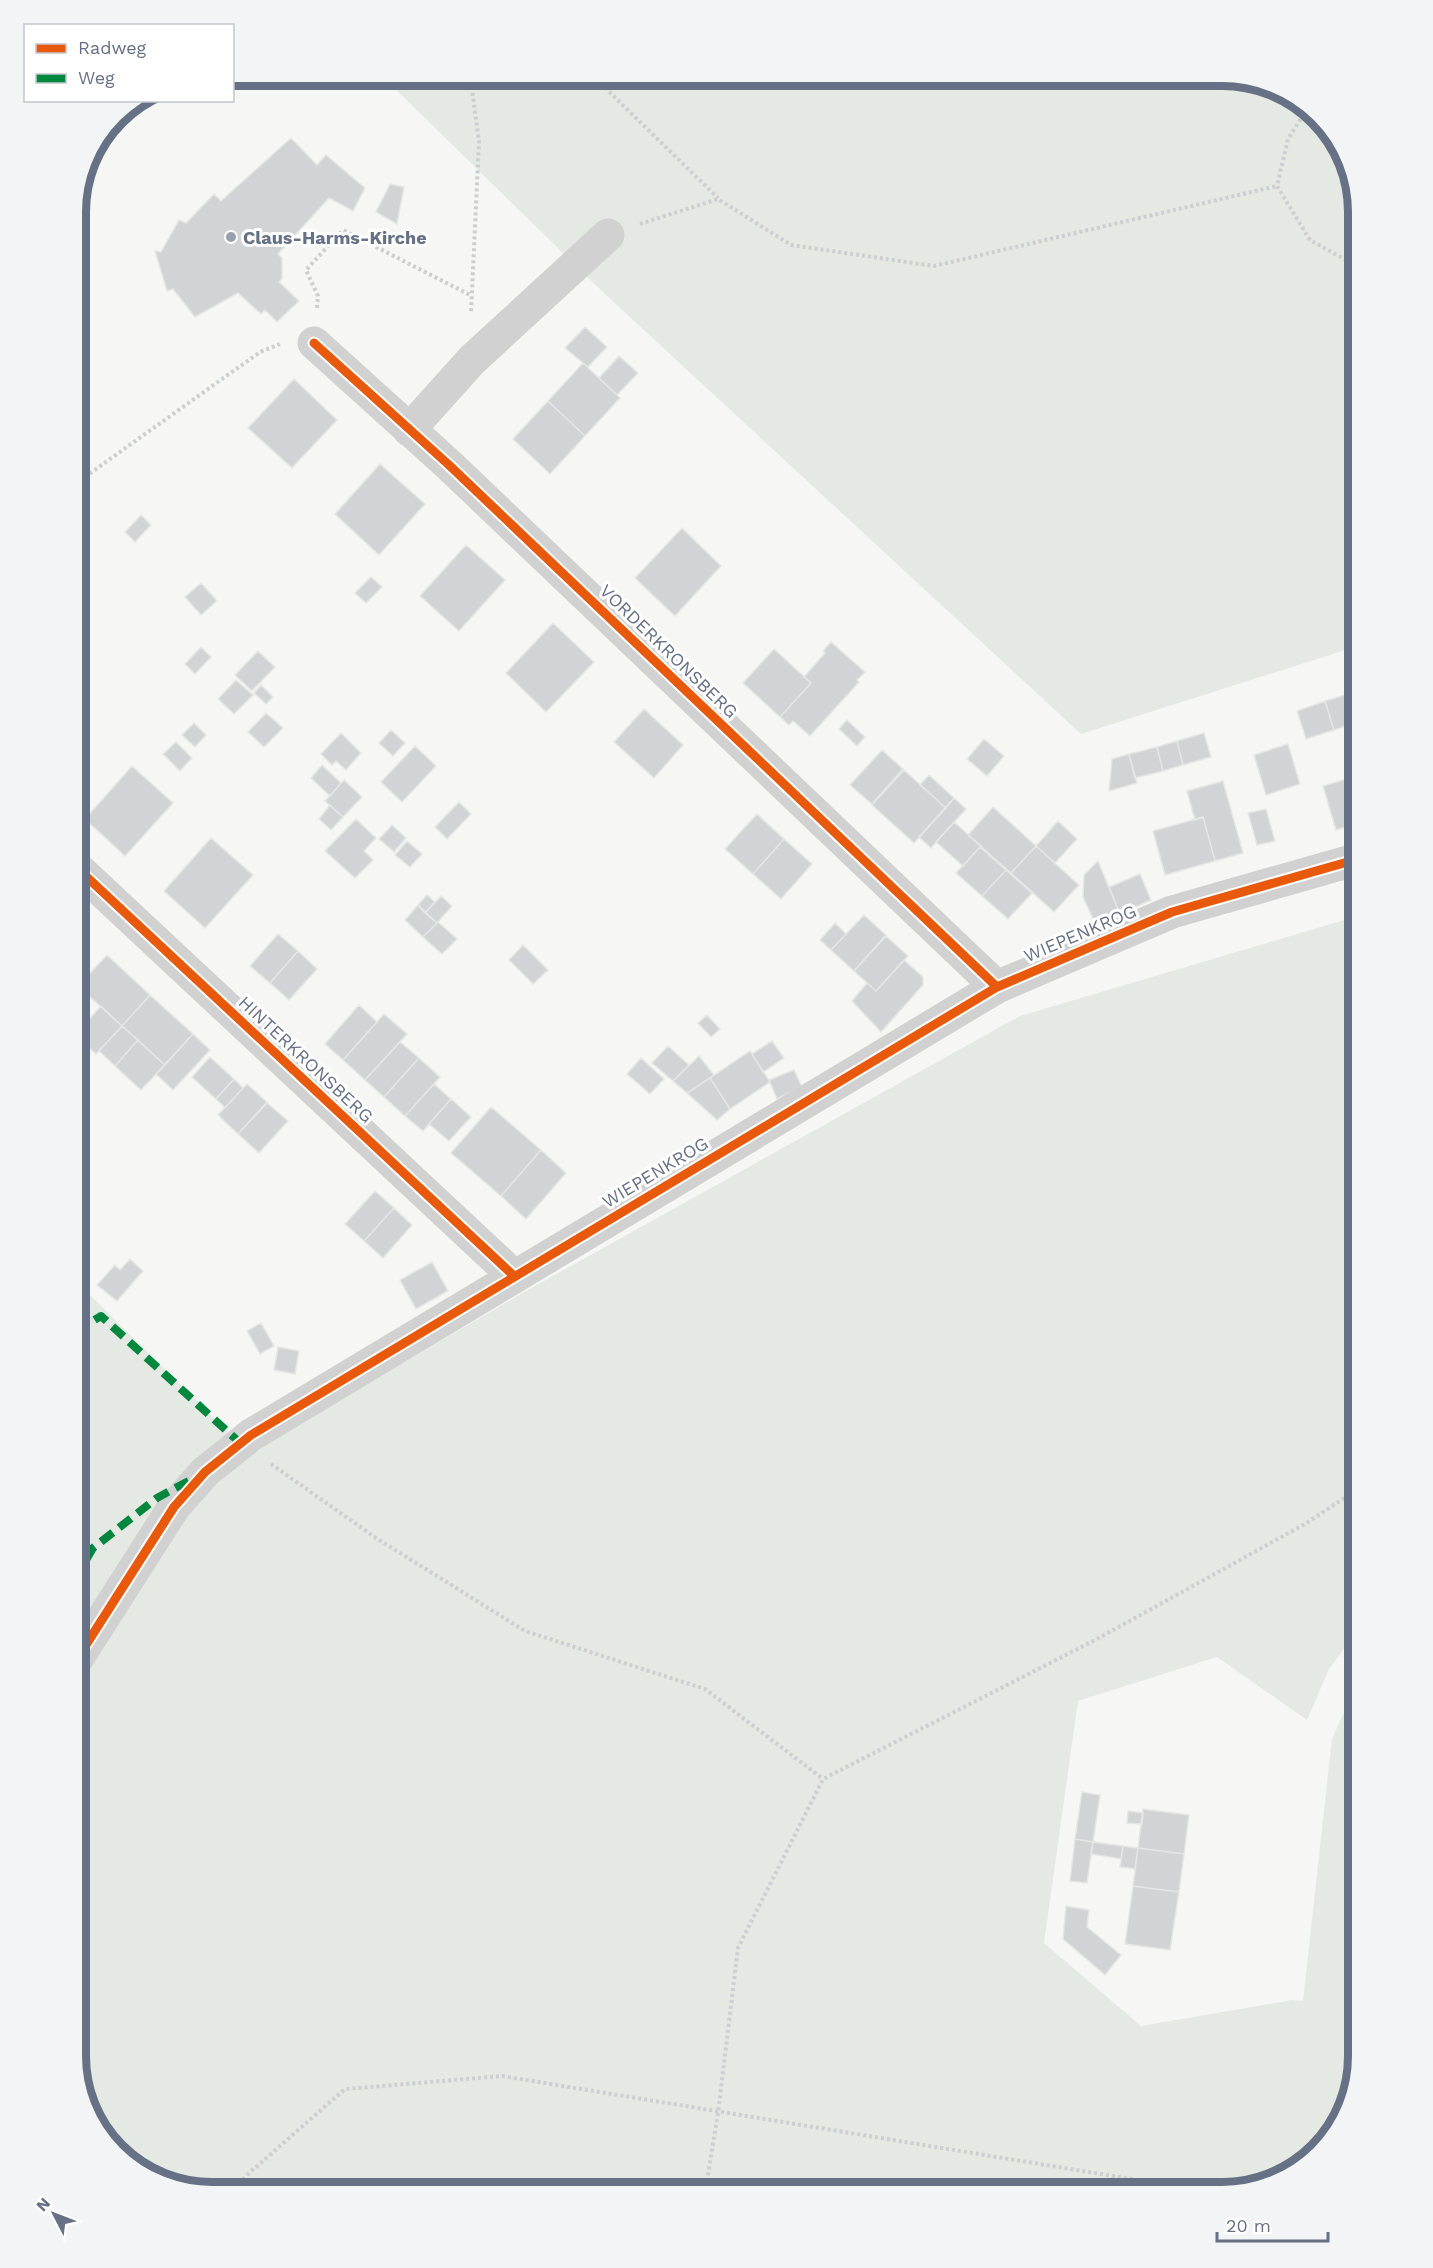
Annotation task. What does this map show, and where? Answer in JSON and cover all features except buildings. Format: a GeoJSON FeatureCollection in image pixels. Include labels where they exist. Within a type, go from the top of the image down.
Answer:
{"type":"FeatureCollection","features":[{"type":"Feature","properties":{"kind":"street"},"geometry":{"type":"LineString","coordinates":[[409,430],[472,360],[608,235]]}},
{"type":"Feature","properties":{"kind":"street","name":"VORDERKRONSBERG"},"geometry":{"type":"LineString","coordinates":[[314,343],[458,473],[997,987]]}},
{"type":"Feature","properties":{"kind":"street","name":"WIEPENKROG"},"geometry":{"type":"LineString","coordinates":[[85,1646],[174,1507],[205,1472],[239,1442],[997,987],[1172,912],[1348,862]]}},
{"type":"Feature","properties":{"kind":"street","name":"HINTERKRONSBERG"},"geometry":{"type":"LineString","coordinates":[[86,876],[514,1276]]}},
{"type":"Feature","properties":{"kind":"path"},"geometry":{"type":"LineString","coordinates":[[471,85],[479,141],[470,295],[472,360]]}},
{"type":"Feature","properties":{"kind":"path"},"geometry":{"type":"LineString","coordinates":[[603,85],[718,199],[791,245],[934,266],[1277,186]]}},
{"type":"Feature","properties":{"kind":"path"},"geometry":{"type":"LineString","coordinates":[[1303,115],[1288,139],[1277,186],[1310,240],[1348,261]]}},
{"type":"Feature","properties":{"kind":"path"},"geometry":{"type":"LineString","coordinates":[[608,235],[718,199]]}},
{"type":"Feature","properties":{"kind":"path"},"geometry":{"type":"LineString","coordinates":[[86,475],[260,352],[286,341],[314,343],[318,296],[306,270],[343,230],[470,295]]}},
{"type":"Feature","properties":{"kind":"path"},"geometry":{"type":"LineString","coordinates":[[239,1442],[376,1538],[525,1631],[705,1689],[823,1779]]}},
{"type":"Feature","properties":{"kind":"path"},"geometry":{"type":"LineString","coordinates":[[707,2182],[718,2113],[738,1947],[823,1779],[1097,1639],[1305,1524],[1348,1496]]}},
{"type":"Feature","properties":{"kind":"path"},"geometry":{"type":"LineString","coordinates":[[241,2182],[345,2089],[502,2076],[1148,2182]]}},
{"type":"Feature","properties":{"kind":"shaded area"},"geometry":{"type":"Polygon","coordinates":[[[391,85],[1230,86],[1262,92],[1277,99],[1305,117],[1316,128],[1338,163],[1346,195],[1348,212],[1348,649],[1081,734],[606,295],[391,85]]]}},
{"type":"Feature","properties":{"kind":"shaded area"},"geometry":{"type":"Polygon","coordinates":[[[1348,919],[1348,1643],[1329,1669],[1307,1720],[1217,1657],[1078,1701],[1044,1943],[1141,2026],[1292,2000],[1303,2001],[1332,1739],[1348,1703],[1348,2056],[1338,2105],[1316,2140],[1305,2151],[1270,2173],[1238,2181],[1221,2182],[203,2182],[171,2176],[128,2151],[107,2126],[92,2097],[85,2056],[85,1673],[197,1497],[238,1460],[524,1292],[1020,1016],[1348,919]]]}},
{"type":"Feature","properties":{"kind":"shaded area"},"geometry":{"type":"Polygon","coordinates":[[[85,1290],[230,1434],[85,1628],[85,1290]]]}},
{"type":"Feature","properties":{"kind":"marked path"},"geometry":{"type":"LineString","coordinates":[[85,1326],[101,1316],[239,1442]]}},
{"type":"Feature","properties":{"kind":"marked path"},"geometry":{"type":"LineString","coordinates":[[85,1561],[93,1548],[157,1498],[194,1478]]}},
{"type":"Feature","properties":{"kind":"cycle path"},"geometry":{"type":"LineString","coordinates":[[314,343],[449,465],[997,987]]}},
{"type":"Feature","properties":{"kind":"cycle path"},"geometry":{"type":"LineString","coordinates":[[85,1646],[174,1507],[205,1472],[251,1435],[997,987],[1172,912],[1348,862]]}},
{"type":"Feature","properties":{"kind":"cycle path"},"geometry":{"type":"LineString","coordinates":[[86,876],[514,1276]]}},
{"type":"Feature","properties":{"kind":"place","name":"Claus-Harms-Kirche"},"geometry":{"type":"Point","coordinates":[231,237]}}]}
